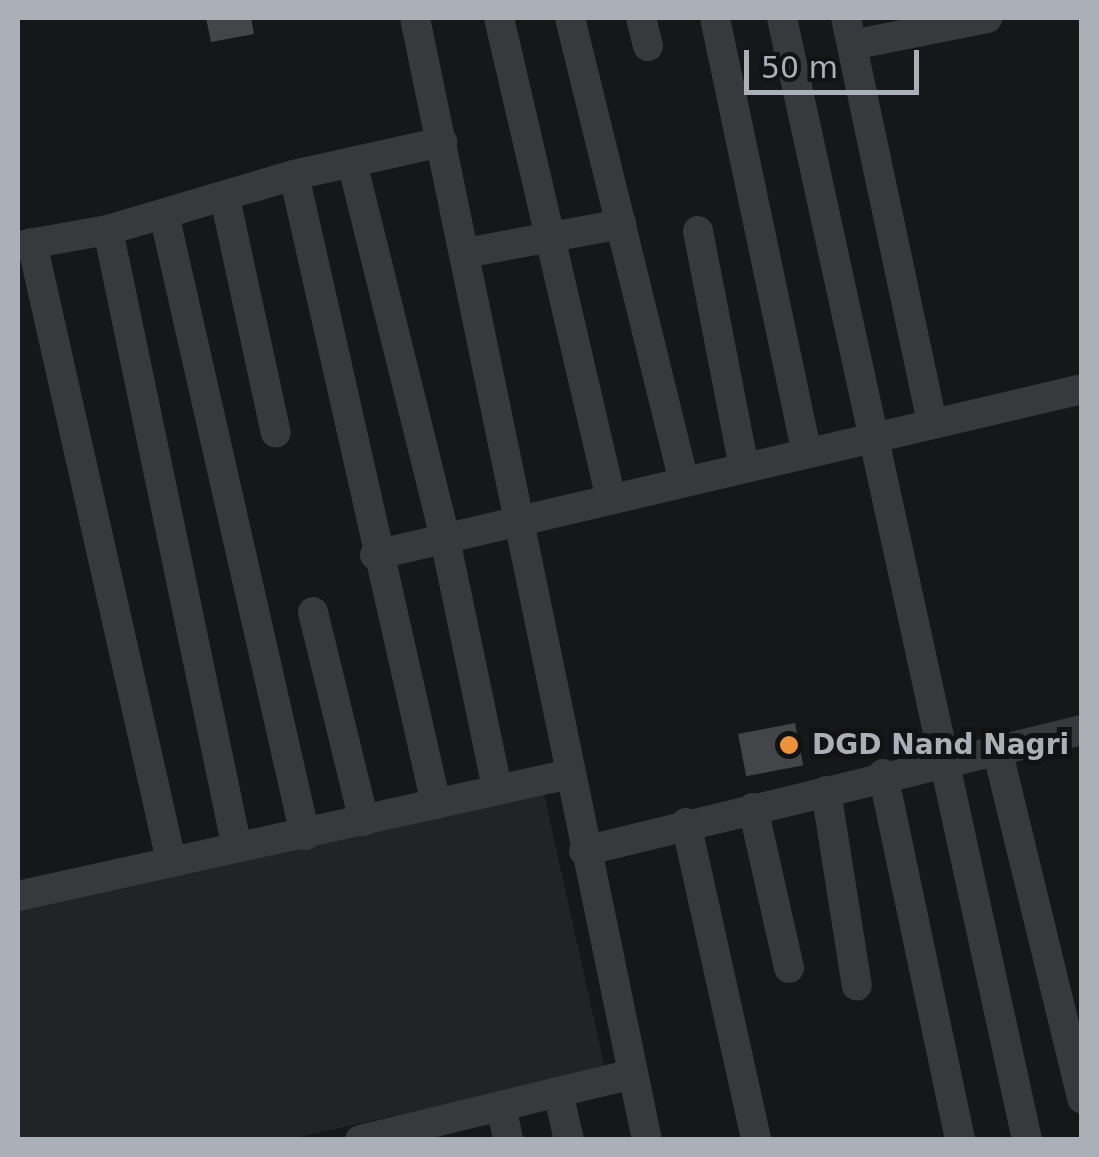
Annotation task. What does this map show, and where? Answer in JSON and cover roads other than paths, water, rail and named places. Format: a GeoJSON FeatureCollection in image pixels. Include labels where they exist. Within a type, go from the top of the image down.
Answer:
{"type":"FeatureCollection","features":[{"type":"Feature","properties":{"kind":"street"},"geometry":{"type":"LineString","coordinates":[[416,18],[521,520],[584,851],[647,1140]]}},
{"type":"Feature","properties":{"kind":"street"},"geometry":{"type":"LineString","coordinates":[[499,18],[612,499]]}},
{"type":"Feature","properties":{"kind":"street"},"geometry":{"type":"LineString","coordinates":[[570,18],[684,482]]}},
{"type":"Feature","properties":{"kind":"street"},"geometry":{"type":"LineString","coordinates":[[715,18],[807,453]]}},
{"type":"Feature","properties":{"kind":"street"},"geometry":{"type":"LineString","coordinates":[[782,18],[1026,1140]]}},
{"type":"Feature","properties":{"kind":"street"},"geometry":{"type":"LineString","coordinates":[[932,424],[849,31],[986,18]]}},
{"type":"Feature","properties":{"kind":"street"},"geometry":{"type":"LineString","coordinates":[[170,861],[24,245],[108,230],[294,176],[442,142]]}},
{"type":"Feature","properties":{"kind":"street"},"geometry":{"type":"LineString","coordinates":[[352,162],[445,539],[497,788]]}},
{"type":"Feature","properties":{"kind":"street"},"geometry":{"type":"LineString","coordinates":[[294,176],[375,555],[436,804]]}},
{"type":"Feature","properties":{"kind":"street"},"geometry":{"type":"LineString","coordinates":[[226,198],[276,433]]}},
{"type":"Feature","properties":{"kind":"street"},"geometry":{"type":"LineString","coordinates":[[164,214],[305,835]]}},
{"type":"Feature","properties":{"kind":"street"},"geometry":{"type":"LineString","coordinates":[[465,252],[621,224]]}},
{"type":"Feature","properties":{"kind":"street"},"geometry":{"type":"LineString","coordinates":[[108,230],[236,848]]}},
{"type":"Feature","properties":{"kind":"street"},"geometry":{"type":"LineString","coordinates":[[698,230],[744,468]]}},
{"type":"Feature","properties":{"kind":"street"},"geometry":{"type":"LineString","coordinates":[[375,555],[1082,389]]}},
{"type":"Feature","properties":{"kind":"street"},"geometry":{"type":"LineString","coordinates":[[312,612],[364,821]]}},
{"type":"Feature","properties":{"kind":"street"},"geometry":{"type":"LineString","coordinates":[[584,851],[883,774],[1082,730]]}},
{"type":"Feature","properties":{"kind":"street"},"geometry":{"type":"LineString","coordinates":[[998,749],[1082,1099]]}},
{"type":"Feature","properties":{"kind":"street"},"geometry":{"type":"LineString","coordinates":[[18,896],[570,774]]}},
{"type":"Feature","properties":{"kind":"street"},"geometry":{"type":"LineString","coordinates":[[883,774],[960,1140]]}},
{"type":"Feature","properties":{"kind":"street"},"geometry":{"type":"LineString","coordinates":[[826,791],[857,986]]}},
{"type":"Feature","properties":{"kind":"street"},"geometry":{"type":"LineString","coordinates":[[753,808],[789,968]]}},
{"type":"Feature","properties":{"kind":"street"},"geometry":{"type":"LineString","coordinates":[[686,823],[756,1140]]}},
{"type":"Feature","properties":{"kind":"street"},"geometry":{"type":"LineString","coordinates":[[368,1138],[431,1131],[501,1106],[632,1074]]}},
{"type":"Feature","properties":{"kind":"street"},"geometry":{"type":"LineString","coordinates":[[558,1092],[570,1140]]}},
{"type":"Feature","properties":{"kind":"street"},"geometry":{"type":"LineString","coordinates":[[501,1106],[508,1140]]}},
{"type":"Feature","properties":{"kind":"place","name":"DGD Nand Nagri"},"geometry":{"type":"Point","coordinates":[789,745]}}]}
